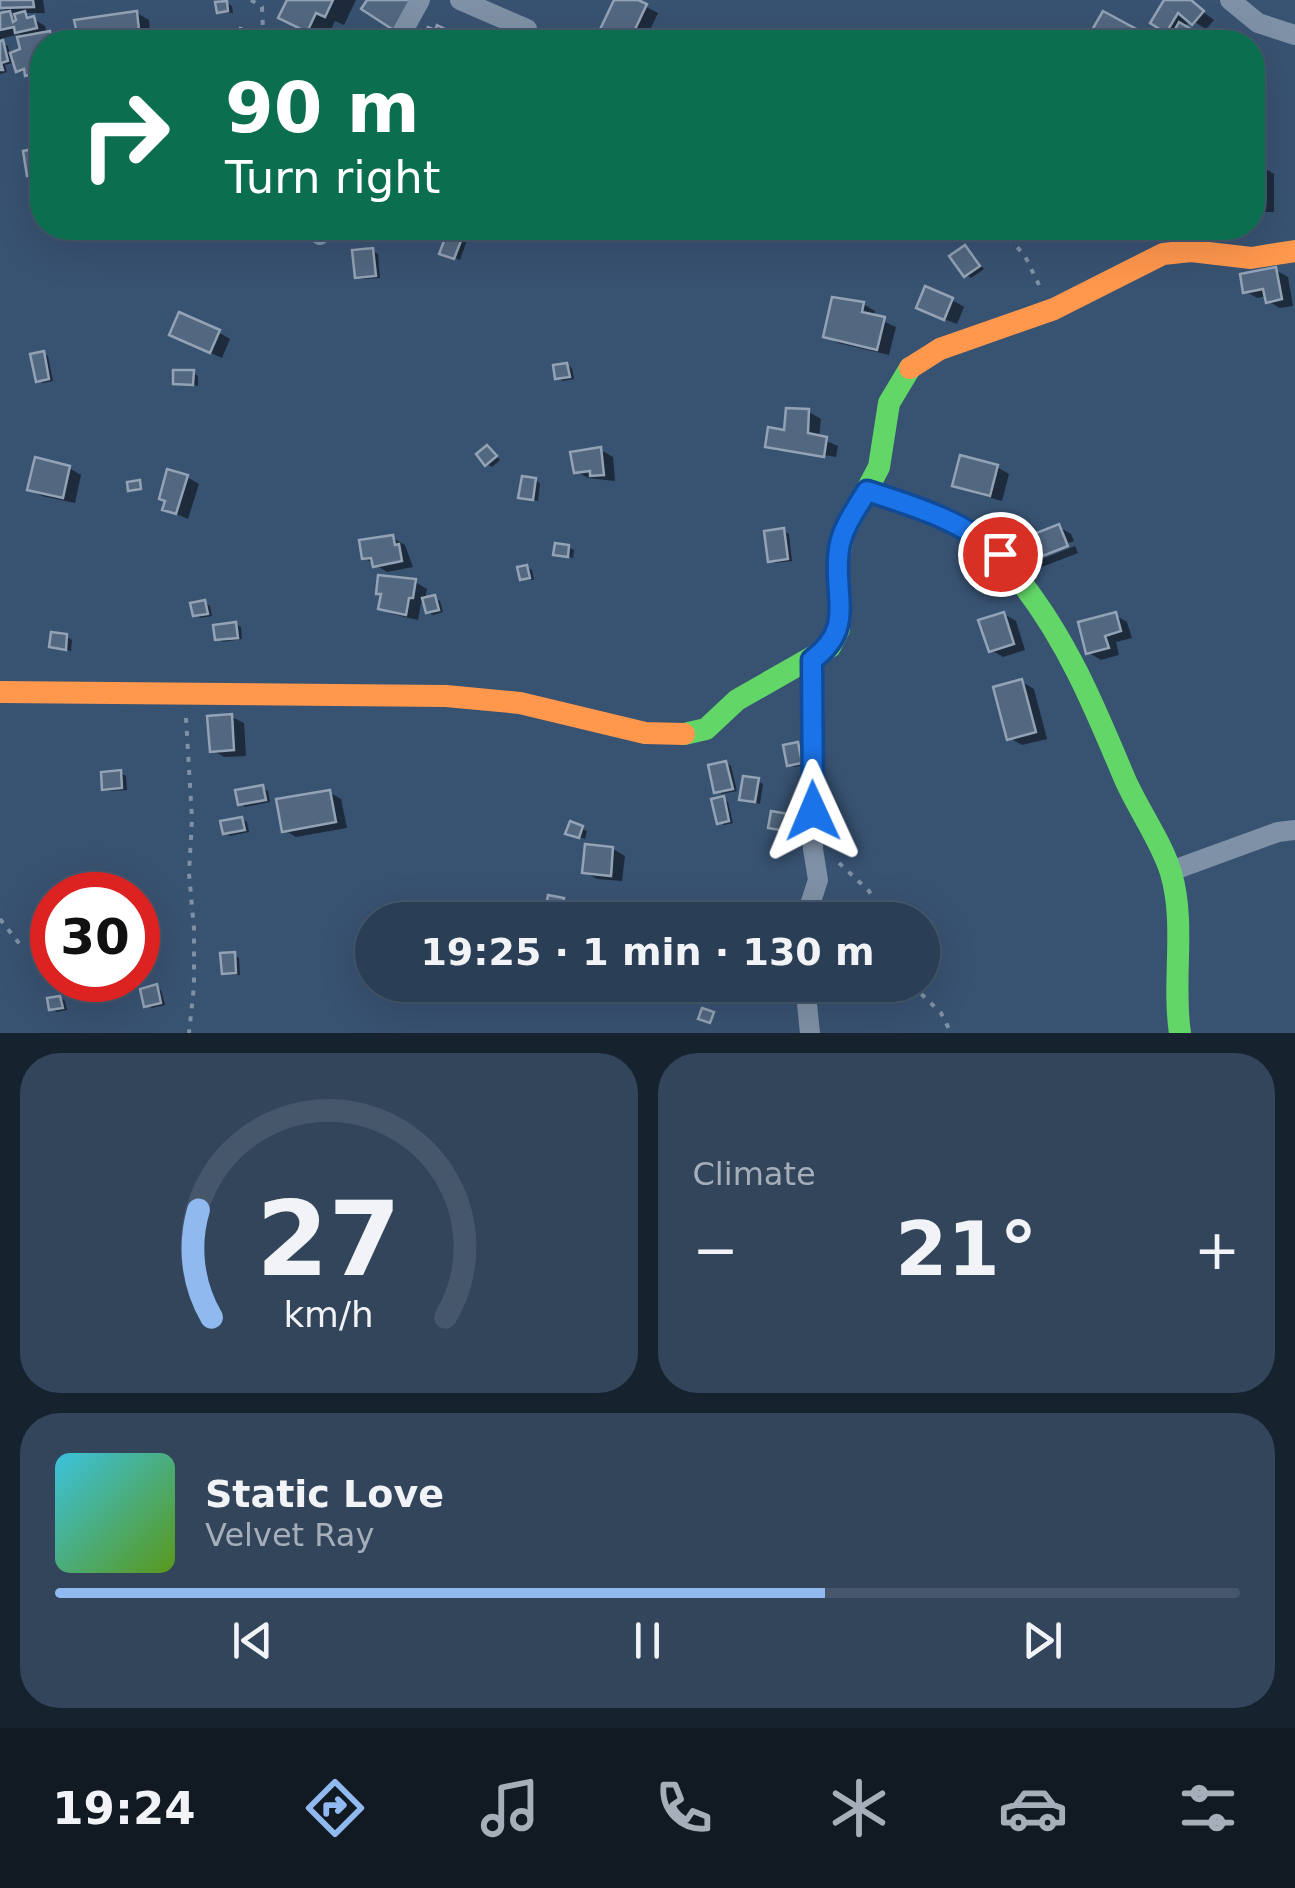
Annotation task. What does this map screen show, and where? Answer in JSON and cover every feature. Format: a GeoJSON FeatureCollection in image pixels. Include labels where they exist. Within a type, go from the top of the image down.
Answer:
{"type":"FeatureCollection","features":[{"type":"Feature","properties":{"kind":"street"},"geometry":{"type":"LineString","coordinates":[[404,30],[420,0]]}},
{"type":"Feature","properties":{"kind":"street"},"geometry":{"type":"LineString","coordinates":[[460,0],[528,29]]}},
{"type":"Feature","properties":{"kind":"street"},"geometry":{"type":"LineString","coordinates":[[1230,0],[1258,23],[1295,35]]}},
{"type":"Feature","properties":{"kind":"street"},"geometry":{"type":"LineString","coordinates":[[0,692],[446,696],[520,703],[645,732],[680,735],[706,728],[737,700],[830,647],[839,629],[842,534],[879,467],[889,403],[911,367],[940,349],[1054,309],[1163,254],[1191,251],[1251,258],[1295,251]]}},
{"type":"Feature","properties":{"kind":"street"},"geometry":{"type":"LineString","coordinates":[[867,491],[957,524],[981,537],[1000,554],[1047,616],[1080,672],[1134,800],[1171,871],[1176,906],[1176,1007],[1180,1033]]}},
{"type":"Feature","properties":{"kind":"street"},"geometry":{"type":"LineString","coordinates":[[811,902],[818,880],[813,849],[812,660]]}},
{"type":"Feature","properties":{"kind":"street"},"geometry":{"type":"LineString","coordinates":[[1171,871],[1278,832],[1295,830]]}},
{"type":"Feature","properties":{"kind":"street"},"geometry":{"type":"LineString","coordinates":[[807,1002],[810,1033]]}},
{"type":"Feature","properties":{"kind":"path"},"geometry":{"type":"LineString","coordinates":[[251,0],[262,7],[263,30]]}},
{"type":"Feature","properties":{"kind":"path"},"geometry":{"type":"LineString","coordinates":[[1011,240],[1025,256],[1054,309]]}},
{"type":"Feature","properties":{"kind":"path"},"geometry":{"type":"LineString","coordinates":[[184,693],[194,928],[189,1033]]}},
{"type":"Feature","properties":{"kind":"path"},"geometry":{"type":"LineString","coordinates":[[813,849],[847,867],[870,890],[876,902]]}},
{"type":"Feature","properties":{"kind":"path"},"geometry":{"type":"LineString","coordinates":[[0,919],[22,948]]}},
{"type":"Feature","properties":{"kind":"path"},"geometry":{"type":"LineString","coordinates":[[930,1002],[951,1033]]}},
{"type":"Feature","properties":{"kind":"building"},"geometry":{"type":"Polygon","coordinates":[[[0,0],[33,0],[34,7],[0,8],[0,0]]]}},
{"type":"Feature","properties":{"kind":"building"},"geometry":{"type":"Polygon","coordinates":[[[287,0],[333,0],[325,17],[316,13],[308,30],[278,18],[287,0]]]}},
{"type":"Feature","properties":{"kind":"building"},"geometry":{"type":"Polygon","coordinates":[[[367,0],[416,0],[396,30],[361,9],[367,0]]]}},
{"type":"Feature","properties":{"kind":"building"},"geometry":{"type":"Polygon","coordinates":[[[614,0],[647,4],[635,30],[600,30],[614,0]]]}},
{"type":"Feature","properties":{"kind":"building"},"geometry":{"type":"Polygon","coordinates":[[[1164,0],[1191,0],[1204,11],[1192,25],[1178,13],[1168,30],[1150,23],[1164,0]]]}},
{"type":"Feature","properties":{"kind":"building"},"geometry":{"type":"Polygon","coordinates":[[[227,1],[228,11],[217,13],[215,2],[227,1]]]}},
{"type":"Feature","properties":{"kind":"building"},"geometry":{"type":"Polygon","coordinates":[[[10,11],[13,22],[14,14],[25,11],[27,18],[34,16],[37,28],[15,33],[14,27],[0,30],[0,13],[10,11]]]}},
{"type":"Feature","properties":{"kind":"building"},"geometry":{"type":"Polygon","coordinates":[[[137,11],[139,30],[76,30],[74,20],[137,11]]]}},
{"type":"Feature","properties":{"kind":"building"},"geometry":{"type":"Polygon","coordinates":[[[1103,11],[1138,30],[1092,30],[1103,11]]]}},
{"type":"Feature","properties":{"kind":"building"},"geometry":{"type":"Polygon","coordinates":[[[1179,22],[1193,30],[1175,30],[1179,22]]]}},
{"type":"Feature","properties":{"kind":"building"},"geometry":{"type":"Polygon","coordinates":[[[30,35],[30,75],[25,76],[24,69],[16,72],[10,53],[20,49],[17,37],[30,35]]]}},
{"type":"Feature","properties":{"kind":"building"},"geometry":{"type":"Polygon","coordinates":[[[3,40],[8,61],[1,63],[0,70],[0,41],[3,40]]]}},
{"type":"Feature","properties":{"kind":"building"},"geometry":{"type":"Polygon","coordinates":[[[30,150],[30,175],[27,176],[23,151],[30,150]]]}},
{"type":"Feature","properties":{"kind":"building"},"geometry":{"type":"Polygon","coordinates":[[[444,240],[461,240],[454,259],[439,254],[444,240]]]}},
{"type":"Feature","properties":{"kind":"building"},"geometry":{"type":"Polygon","coordinates":[[[965,245],[980,266],[964,277],[949,256],[965,245]]]}},
{"type":"Feature","properties":{"kind":"building"},"geometry":{"type":"Polygon","coordinates":[[[373,248],[376,276],[355,278],[352,250],[373,248]]]}},
{"type":"Feature","properties":{"kind":"building"},"geometry":{"type":"Polygon","coordinates":[[[1276,267],[1282,299],[1266,303],[1263,289],[1243,293],[1240,274],[1276,267]]]}},
{"type":"Feature","properties":{"kind":"building"},"geometry":{"type":"Polygon","coordinates":[[[925,286],[953,298],[944,320],[916,308],[925,286]]]}},
{"type":"Feature","properties":{"kind":"building"},"geometry":{"type":"Polygon","coordinates":[[[832,297],[864,302],[862,312],[885,317],[877,350],[823,337],[832,297]]]}},
{"type":"Feature","properties":{"kind":"building"},"geometry":{"type":"Polygon","coordinates":[[[179,312],[220,330],[210,353],[169,335],[179,312]]]}},
{"type":"Feature","properties":{"kind":"building"},"geometry":{"type":"Polygon","coordinates":[[[44,351],[49,379],[36,382],[30,354],[44,351]]]}},
{"type":"Feature","properties":{"kind":"building"},"geometry":{"type":"Polygon","coordinates":[[[567,363],[570,377],[555,379],[553,365],[567,363]]]}},
{"type":"Feature","properties":{"kind":"building"},"geometry":{"type":"Polygon","coordinates":[[[173,370],[194,370],[193,385],[173,384],[173,370]]]}},
{"type":"Feature","properties":{"kind":"building"},"geometry":{"type":"Polygon","coordinates":[[[786,408],[809,409],[808,433],[827,437],[824,457],[765,447],[768,427],[784,430],[786,408]]]}},
{"type":"Feature","properties":{"kind":"building"},"geometry":{"type":"Polygon","coordinates":[[[487,445],[497,456],[485,466],[476,454],[487,445]]]}},
{"type":"Feature","properties":{"kind":"building"},"geometry":{"type":"Polygon","coordinates":[[[601,447],[604,475],[590,476],[590,471],[574,473],[570,452],[601,447]]]}},
{"type":"Feature","properties":{"kind":"building"},"geometry":{"type":"Polygon","coordinates":[[[960,455],[998,465],[990,496],[952,486],[960,455]]]}},
{"type":"Feature","properties":{"kind":"building"},"geometry":{"type":"Polygon","coordinates":[[[35,457],[70,466],[63,498],[27,490],[35,457]]]}},
{"type":"Feature","properties":{"kind":"building"},"geometry":{"type":"Polygon","coordinates":[[[167,469],[188,475],[176,514],[162,510],[165,501],[159,499],[167,469]]]}},
{"type":"Feature","properties":{"kind":"building"},"geometry":{"type":"Polygon","coordinates":[[[522,476],[536,478],[533,500],[518,498],[522,476]]]}},
{"type":"Feature","properties":{"kind":"building"},"geometry":{"type":"Polygon","coordinates":[[[140,480],[141,489],[128,491],[127,482],[140,480]]]}},
{"type":"Feature","properties":{"kind":"building"},"geometry":{"type":"Polygon","coordinates":[[[1059,524],[1068,546],[1025,563],[1016,541],[1059,524]]]}},
{"type":"Feature","properties":{"kind":"building"},"geometry":{"type":"Polygon","coordinates":[[[784,528],[788,559],[768,562],[764,531],[784,528]]]}},
{"type":"Feature","properties":{"kind":"building"},"geometry":{"type":"Polygon","coordinates":[[[393,535],[402,561],[373,567],[371,558],[362,559],[359,540],[393,535]]]}},
{"type":"Feature","properties":{"kind":"building"},"geometry":{"type":"Polygon","coordinates":[[[555,543],[569,545],[568,557],[553,555],[555,543]]]}},
{"type":"Feature","properties":{"kind":"building"},"geometry":{"type":"Polygon","coordinates":[[[527,565],[530,578],[520,580],[517,567],[527,565]]]}},
{"type":"Feature","properties":{"kind":"building"},"geometry":{"type":"Polygon","coordinates":[[[378,575],[416,579],[406,615],[378,609],[378,575]]]}},
{"type":"Feature","properties":{"kind":"building"},"geometry":{"type":"Polygon","coordinates":[[[435,595],[439,610],[426,613],[422,598],[435,595]]]}},
{"type":"Feature","properties":{"kind":"building"},"geometry":{"type":"Polygon","coordinates":[[[205,600],[208,614],[193,616],[190,603],[205,600]]]}},
{"type":"Feature","properties":{"kind":"building"},"geometry":{"type":"Polygon","coordinates":[[[1004,612],[1014,644],[989,652],[978,620],[1004,612]]]}},
{"type":"Feature","properties":{"kind":"building"},"geometry":{"type":"Polygon","coordinates":[[[1116,612],[1121,631],[1105,636],[1109,648],[1086,654],[1078,622],[1116,612]]]}},
{"type":"Feature","properties":{"kind":"building"},"geometry":{"type":"Polygon","coordinates":[[[236,622],[238,638],[215,640],[213,625],[236,622]]]}},
{"type":"Feature","properties":{"kind":"building"},"geometry":{"type":"Polygon","coordinates":[[[51,632],[67,634],[66,650],[49,647],[51,632]]]}},
{"type":"Feature","properties":{"kind":"building"},"geometry":{"type":"Polygon","coordinates":[[[1022,679],[1036,732],[1007,740],[993,687],[1022,679]]]}},
{"type":"Feature","properties":{"kind":"building"},"geometry":{"type":"Polygon","coordinates":[[[232,714],[234,750],[210,752],[207,716],[232,714]]]}},
{"type":"Feature","properties":{"kind":"building"},"geometry":{"type":"Polygon","coordinates":[[[798,742],[802,763],[787,766],[783,745],[798,742]]]}},
{"type":"Feature","properties":{"kind":"building"},"geometry":{"type":"Polygon","coordinates":[[[726,761],[733,789],[714,793],[708,765],[726,761]]]}},
{"type":"Feature","properties":{"kind":"building"},"geometry":{"type":"Polygon","coordinates":[[[121,770],[122,788],[102,790],[101,772],[121,770]]]}},
{"type":"Feature","properties":{"kind":"building"},"geometry":{"type":"Polygon","coordinates":[[[743,776],[759,778],[755,802],[739,800],[743,776]]]}},
{"type":"Feature","properties":{"kind":"building"},"geometry":{"type":"Polygon","coordinates":[[[263,785],[266,800],[238,805],[235,790],[263,785]]]}},
{"type":"Feature","properties":{"kind":"building"},"geometry":{"type":"Polygon","coordinates":[[[330,790],[336,822],[282,832],[276,799],[330,790]]]}},
{"type":"Feature","properties":{"kind":"building"},"geometry":{"type":"Polygon","coordinates":[[[724,796],[729,821],[717,824],[711,799],[724,796]]]}},
{"type":"Feature","properties":{"kind":"building"},"geometry":{"type":"Polygon","coordinates":[[[771,811],[789,814],[786,831],[768,828],[771,811]]]}},
{"type":"Feature","properties":{"kind":"building"},"geometry":{"type":"Polygon","coordinates":[[[242,817],[245,830],[223,834],[220,821],[242,817]]]}},
{"type":"Feature","properties":{"kind":"building"},"geometry":{"type":"Polygon","coordinates":[[[570,821],[583,826],[579,838],[565,834],[570,821]]]}},
{"type":"Feature","properties":{"kind":"building"},"geometry":{"type":"Polygon","coordinates":[[[585,844],[613,847],[611,876],[582,873],[585,844]]]}},
{"type":"Feature","properties":{"kind":"building"},"geometry":{"type":"Polygon","coordinates":[[[548,895],[564,898],[563,902],[547,902],[548,895]]]}},
{"type":"Feature","properties":{"kind":"building"},"geometry":{"type":"Polygon","coordinates":[[[235,952],[236,973],[222,974],[220,953],[235,952]]]}},
{"type":"Feature","properties":{"kind":"building"},"geometry":{"type":"Polygon","coordinates":[[[48,1002],[62,1002],[63,1008],[49,1010],[48,1002]]]}},
{"type":"Feature","properties":{"kind":"building"},"geometry":{"type":"Polygon","coordinates":[[[702,1008],[714,1012],[710,1023],[698,1019],[702,1008]]]}},
{"type":"Feature","properties":{"kind":"traffic: fast"},"geometry":{"type":"LineString","coordinates":[[684,734],[706,729],[737,700],[830,647],[839,629],[838,563],[843,535],[879,467],[889,403],[910,368]]}},
{"type":"Feature","properties":{"kind":"traffic: fast"},"geometry":{"type":"LineString","coordinates":[[867,491],[940,516],[986,541],[1038,605],[1067,652],[1171,873],[1178,912],[1180,1033]]}},
{"type":"Feature","properties":{"kind":"traffic: slow"},"geometry":{"type":"LineString","coordinates":[[910,368],[940,349],[1054,309],[1163,254],[1191,251],[1251,258],[1295,251]]}},
{"type":"Feature","properties":{"kind":"traffic: slow"},"geometry":{"type":"LineString","coordinates":[[0,692],[446,696],[520,703],[645,733],[684,734]]}},
{"type":"Feature","properties":{"kind":"route"},"geometry":{"type":"LineString","coordinates":[[813,811],[812,660],[830,647],[839,629],[839,548],[842,534],[867,491],[957,524],[981,537],[1000,554]]}}]}
